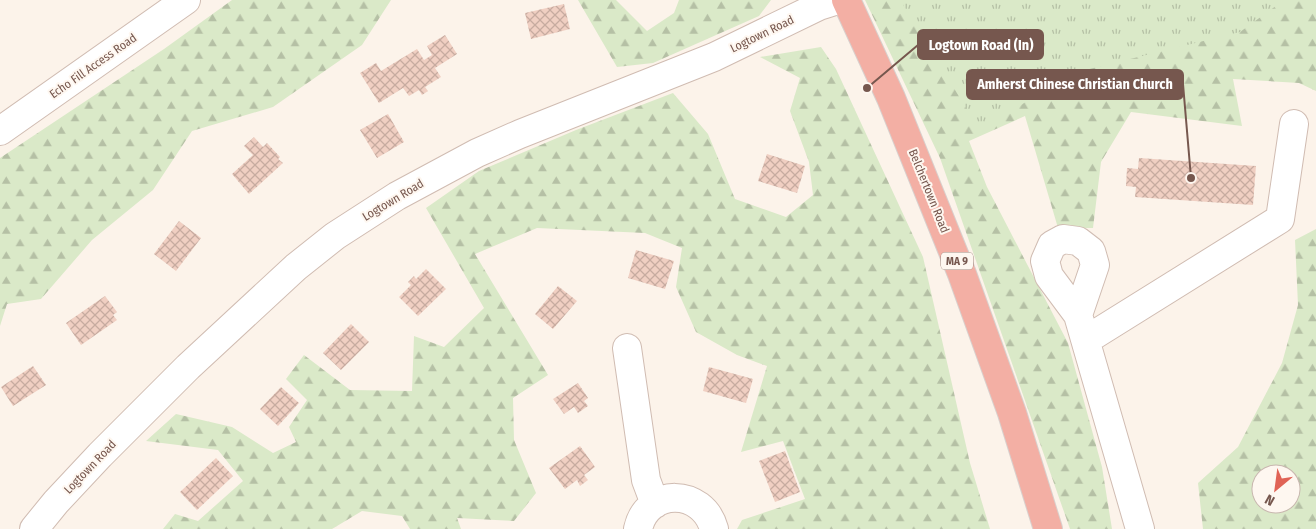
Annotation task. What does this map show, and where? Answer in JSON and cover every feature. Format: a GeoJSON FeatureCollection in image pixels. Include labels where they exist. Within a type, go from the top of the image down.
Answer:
{"type":"FeatureCollection","features":[{"type":"Feature","properties":{"kind":"highway","name":"Belchertown Road"},"geometry":{"type":"LineString","coordinates":[[846,0],[891,98],[962,274],[1012,413],[1048,529]]}},
{"type":"Feature","properties":{"kind":"street","name":"Echo Fill Access Road"},"geometry":{"type":"LineString","coordinates":[[0,131],[186,0]]}},
{"type":"Feature","properties":{"kind":"street","name":"Logtown Road"},"geometry":{"type":"LineString","coordinates":[[34,529],[56,502],[100,455],[188,367],[296,266],[335,236],[397,196],[477,153],[714,57],[819,6],[838,0]]}},
{"type":"Feature","properties":{"kind":"street"},"geometry":{"type":"LineString","coordinates":[[1140,529],[1082,328],[1280,219],[1294,124]]}},
{"type":"Feature","properties":{"kind":"street"},"geometry":{"type":"LineString","coordinates":[[627,348],[646,480],[655,504]]}},
{"type":"Feature","properties":{"kind":"street"},"geometry":{"type":"LineString","coordinates":[[638,529],[644,515],[655,504],[665,499],[676,498],[692,502],[706,512],[714,529]]}},
{"type":"Feature","properties":{"kind":"green space"},"geometry":{"type":"Polygon","coordinates":[[[232,0],[391,0],[362,45],[273,107],[192,131],[153,190],[92,240],[41,299],[7,304],[0,326],[0,158],[164,49],[232,0]]]}},
{"type":"Feature","properties":{"kind":"green space"},"geometry":{"type":"Polygon","coordinates":[[[578,0],[616,0],[647,31],[674,13],[679,0],[771,0],[759,16],[653,63],[617,67],[578,0]]]}},
{"type":"Feature","properties":{"kind":"green space"},"geometry":{"type":"Polygon","coordinates":[[[865,0],[1316,0],[1316,91],[1299,83],[1233,79],[1242,126],[1131,112],[1101,162],[1093,228],[1058,228],[1025,116],[969,141],[987,187],[1068,343],[1102,467],[1112,529],[1070,529],[940,158],[865,0]]]}},
{"type":"Feature","properties":{"kind":"green space"},"geometry":{"type":"Polygon","coordinates":[[[900,0],[1284,0],[1240,32],[1065,75],[980,133],[900,0]]]}},
{"type":"Feature","properties":{"kind":"green space"},"geometry":{"type":"Polygon","coordinates":[[[821,47],[836,69],[923,257],[970,463],[990,529],[737,529],[742,520],[805,499],[783,441],[741,452],[767,366],[737,355],[696,332],[676,287],[682,248],[645,233],[537,228],[475,254],[548,375],[513,398],[514,440],[536,493],[514,521],[457,518],[461,529],[410,529],[402,516],[362,511],[332,529],[163,529],[175,514],[198,521],[243,481],[218,450],[146,441],[176,414],[232,427],[273,453],[296,442],[289,427],[307,400],[286,379],[304,355],[350,390],[412,391],[414,336],[444,347],[484,308],[426,208],[479,171],[576,130],[673,93],[708,134],[735,199],[786,217],[813,195],[809,162],[790,111],[800,78],[760,57],[821,47]]]}},
{"type":"Feature","properties":{"kind":"green space"},"geometry":{"type":"Polygon","coordinates":[[[1316,229],[1316,529],[1203,529],[1198,483],[1238,447],[1282,363],[1298,305],[1295,240],[1316,229]]]}},
{"type":"Feature","properties":{"kind":"building"},"geometry":{"type":"Polygon","coordinates":[[[564,4],[570,29],[531,39],[525,13],[564,4]]]}},
{"type":"Feature","properties":{"kind":"building"},"geometry":{"type":"Polygon","coordinates":[[[445,35],[457,54],[435,68],[441,77],[425,87],[428,91],[422,95],[419,90],[409,96],[403,88],[379,103],[360,73],[376,63],[381,71],[417,49],[424,60],[432,55],[427,46],[445,35]]]}},
{"type":"Feature","properties":{"kind":"building"},"geometry":{"type":"Polygon","coordinates":[[[388,114],[404,142],[377,158],[360,130],[388,114]]]}},
{"type":"Feature","properties":{"kind":"building"},"geometry":{"type":"Polygon","coordinates":[[[254,137],[263,147],[267,143],[283,163],[249,194],[232,174],[253,155],[244,146],[254,137]]]}},
{"type":"Feature","properties":{"kind":"building"},"geometry":{"type":"Polygon","coordinates":[[[767,154],[805,166],[797,193],[758,181],[767,154]]]}},
{"type":"Feature","properties":{"kind":"building"},"geometry":{"type":"Polygon","coordinates":[[[1139,158],[1256,166],[1253,205],[1135,197],[1136,187],[1126,186],[1127,168],[1138,169],[1139,158]]]}},
{"type":"Feature","properties":{"kind":"building"},"geometry":{"type":"Polygon","coordinates":[[[179,221],[201,238],[176,271],[154,254],[179,221]]]}},
{"type":"Feature","properties":{"kind":"building"},"geometry":{"type":"Polygon","coordinates":[[[636,250],[674,261],[665,289],[628,278],[636,250]]]}},
{"type":"Feature","properties":{"kind":"building"},"geometry":{"type":"Polygon","coordinates":[[[426,269],[446,289],[418,316],[399,297],[411,285],[408,282],[414,276],[416,279],[426,269]]]}},
{"type":"Feature","properties":{"kind":"building"},"geometry":{"type":"Polygon","coordinates":[[[558,286],[577,301],[553,329],[535,314],[558,286]]]}},
{"type":"Feature","properties":{"kind":"building"},"geometry":{"type":"Polygon","coordinates":[[[105,296],[117,312],[113,315],[117,320],[81,345],[66,323],[105,296]]]}},
{"type":"Feature","properties":{"kind":"building"},"geometry":{"type":"Polygon","coordinates":[[[351,324],[369,342],[341,370],[323,353],[351,324]]]}},
{"type":"Feature","properties":{"kind":"building"},"geometry":{"type":"Polygon","coordinates":[[[33,366],[46,385],[13,406],[1,387],[33,366]]]}},
{"type":"Feature","properties":{"kind":"building"},"geometry":{"type":"Polygon","coordinates":[[[709,367],[753,379],[746,403],[703,391],[709,367]]]}},
{"type":"Feature","properties":{"kind":"building"},"geometry":{"type":"Polygon","coordinates":[[[578,383],[588,398],[584,401],[588,406],[578,413],[574,407],[564,414],[553,399],[578,383]]]}},
{"type":"Feature","properties":{"kind":"building"},"geometry":{"type":"Polygon","coordinates":[[[281,387],[299,403],[278,426],[260,409],[281,387]]]}},
{"type":"Feature","properties":{"kind":"building"},"geometry":{"type":"Polygon","coordinates":[[[580,446],[595,467],[584,475],[588,480],[580,486],[577,480],[565,489],[549,468],[580,446]]]}},
{"type":"Feature","properties":{"kind":"building"},"geometry":{"type":"Polygon","coordinates":[[[785,451],[800,492],[775,502],[759,461],[785,451]]]}},
{"type":"Feature","properties":{"kind":"building"},"geometry":{"type":"Polygon","coordinates":[[[216,458],[233,476],[197,510],[180,492],[216,458]]]}},
{"type":"Feature","properties":{"kind":"place","name":"Logtown Road (In)"},"geometry":{"type":"Point","coordinates":[867,88]}},
{"type":"Feature","properties":{"kind":"place","name":"Amherst Chinese Christian Church"},"geometry":{"type":"Point","coordinates":[1191,178]}}]}
